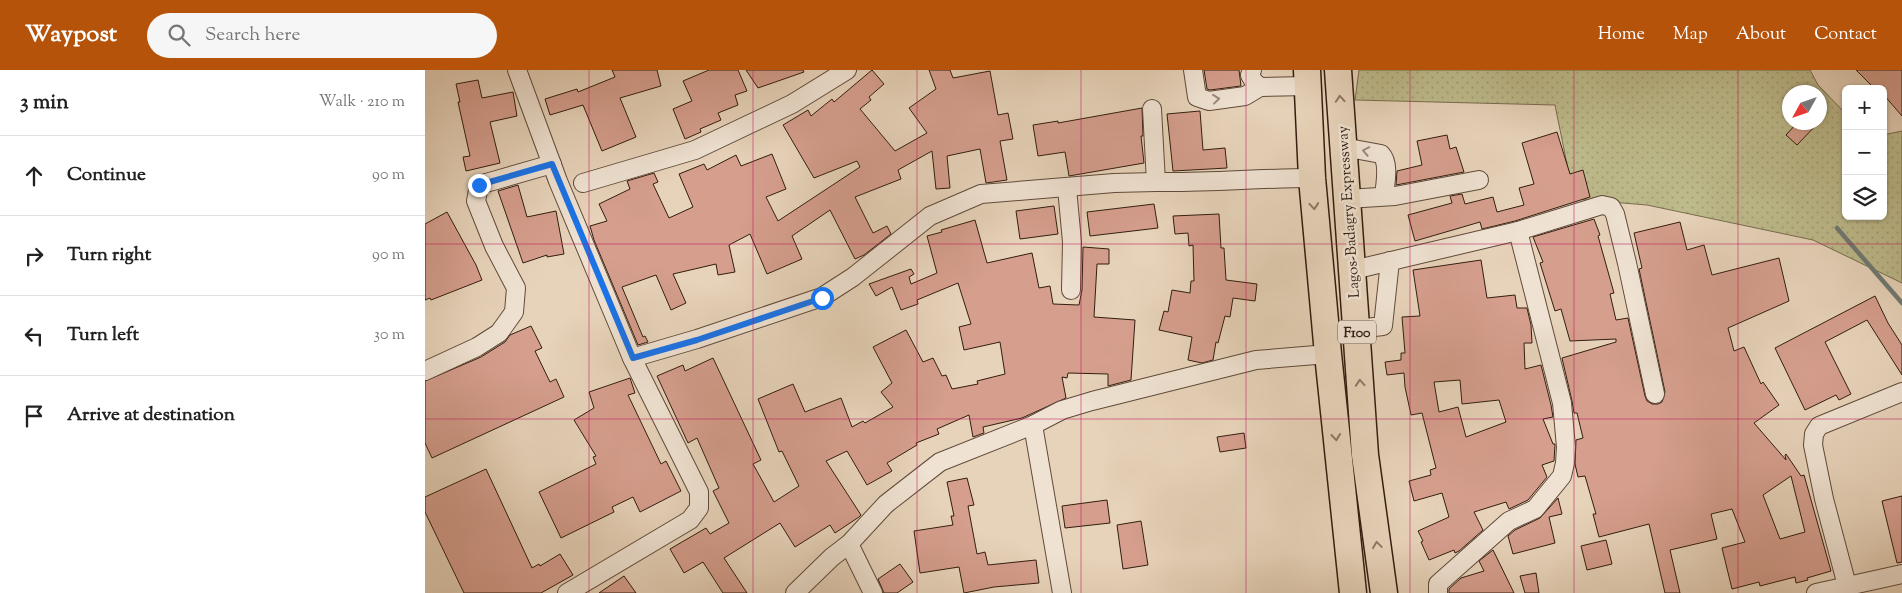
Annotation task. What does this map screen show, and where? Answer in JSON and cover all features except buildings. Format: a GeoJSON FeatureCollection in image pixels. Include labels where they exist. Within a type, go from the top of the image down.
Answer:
{"type":"FeatureCollection","features":[{"type":"Feature","properties":{"kind":"highway","name":"Lagos-Badagry Expressway"},"geometry":{"type":"LineString","coordinates":[[1338,70],[1365,455],[1385,591]]}},
{"type":"Feature","properties":{"kind":"highway","name":"Lagos-Badagry Expressway"},"geometry":{"type":"LineString","coordinates":[[1308,78],[1312,178],[1353,593]]}},
{"type":"Feature","properties":{"kind":"street"},"geometry":{"type":"LineString","coordinates":[[517,70],[552,164],[633,358],[699,492],[699,508],[690,520],[567,593]]}},
{"type":"Feature","properties":{"kind":"street"},"geometry":{"type":"LineString","coordinates":[[583,183],[695,150],[791,104],[847,70]]}},
{"type":"Feature","properties":{"kind":"street"},"geometry":{"type":"LineString","coordinates":[[1193,70],[1197,97],[1209,100],[1245,96],[1260,86],[1308,78]]}},
{"type":"Feature","properties":{"kind":"street"},"geometry":{"type":"LineString","coordinates":[[1252,70],[1251,75],[1254,82],[1260,86]]}},
{"type":"Feature","properties":{"kind":"street"},"geometry":{"type":"LineString","coordinates":[[1152,109],[1156,182]]}},
{"type":"Feature","properties":{"kind":"street"},"geometry":{"type":"LineString","coordinates":[[1343,147],[1381,154],[1384,157],[1386,165],[1384,196]]}},
{"type":"Feature","properties":{"kind":"street"},"geometry":{"type":"LineString","coordinates":[[425,370],[477,347],[499,333],[514,312],[516,288],[494,246],[476,201],[479,185],[552,164]]}},
{"type":"Feature","properties":{"kind":"street"},"geometry":{"type":"LineString","coordinates":[[633,358],[697,340],[822,298],[929,216],[981,194],[1106,184],[1206,183],[1255,178],[1312,178]]}},
{"type":"Feature","properties":{"kind":"street"},"geometry":{"type":"LineString","coordinates":[[1347,199],[1384,196],[1479,180]]}},
{"type":"Feature","properties":{"kind":"street"},"geometry":{"type":"LineString","coordinates":[[1067,188],[1072,242],[1071,290]]}},
{"type":"Feature","properties":{"kind":"street"},"geometry":{"type":"LineString","coordinates":[[1353,270],[1518,232],[1602,205],[1611,207],[1615,214],[1625,253],[1655,394]]}},
{"type":"Feature","properties":{"kind":"street"},"geometry":{"type":"LineString","coordinates":[[1438,593],[1438,584],[1509,521],[1535,509],[1562,476],[1565,463],[1566,447],[1562,403],[1518,232]]}},
{"type":"Feature","properties":{"kind":"street"},"geometry":{"type":"LineString","coordinates":[[1357,329],[1383,326],[1390,261]]}},
{"type":"Feature","properties":{"kind":"street"},"geometry":{"type":"LineString","coordinates":[[795,593],[832,557],[849,544],[886,504],[940,462],[1033,425],[1062,410],[1092,401],[1256,360],[1328,354]]}},
{"type":"Feature","properties":{"kind":"street"},"geometry":{"type":"LineString","coordinates":[[1848,589],[1824,499],[1813,445],[1814,434],[1819,426],[1902,392]]}},
{"type":"Feature","properties":{"kind":"street"},"geometry":{"type":"LineString","coordinates":[[1033,425],[1062,593]]}},
{"type":"Feature","properties":{"kind":"street"},"geometry":{"type":"LineString","coordinates":[[849,544],[873,593]]}},
{"type":"Feature","properties":{"kind":"street"},"geometry":{"type":"LineString","coordinates":[[1816,593],[1848,589],[1902,574]]}},
{"type":"Feature","properties":{"kind":"shaded area"},"geometry":{"type":"Polygon","coordinates":[[[1359,70],[1810,70],[1818,85],[1782,85],[1782,130],[1827,130],[1827,94],[1842,110],[1842,220],[1887,220],[1887,134],[1902,131],[1902,283],[1813,240],[1647,205],[1574,199],[1555,105],[1355,100],[1359,70]]]}},
{"type":"Feature","properties":{"kind":"waterway"},"geometry":{"type":"LineString","coordinates":[[1837,228],[1902,303]]}},
{"type":"Feature","properties":{"kind":"route"},"geometry":{"type":"LineString","coordinates":[[479,185],[484,182],[552,164],[633,358],[697,340],[822,298]]}}]}
